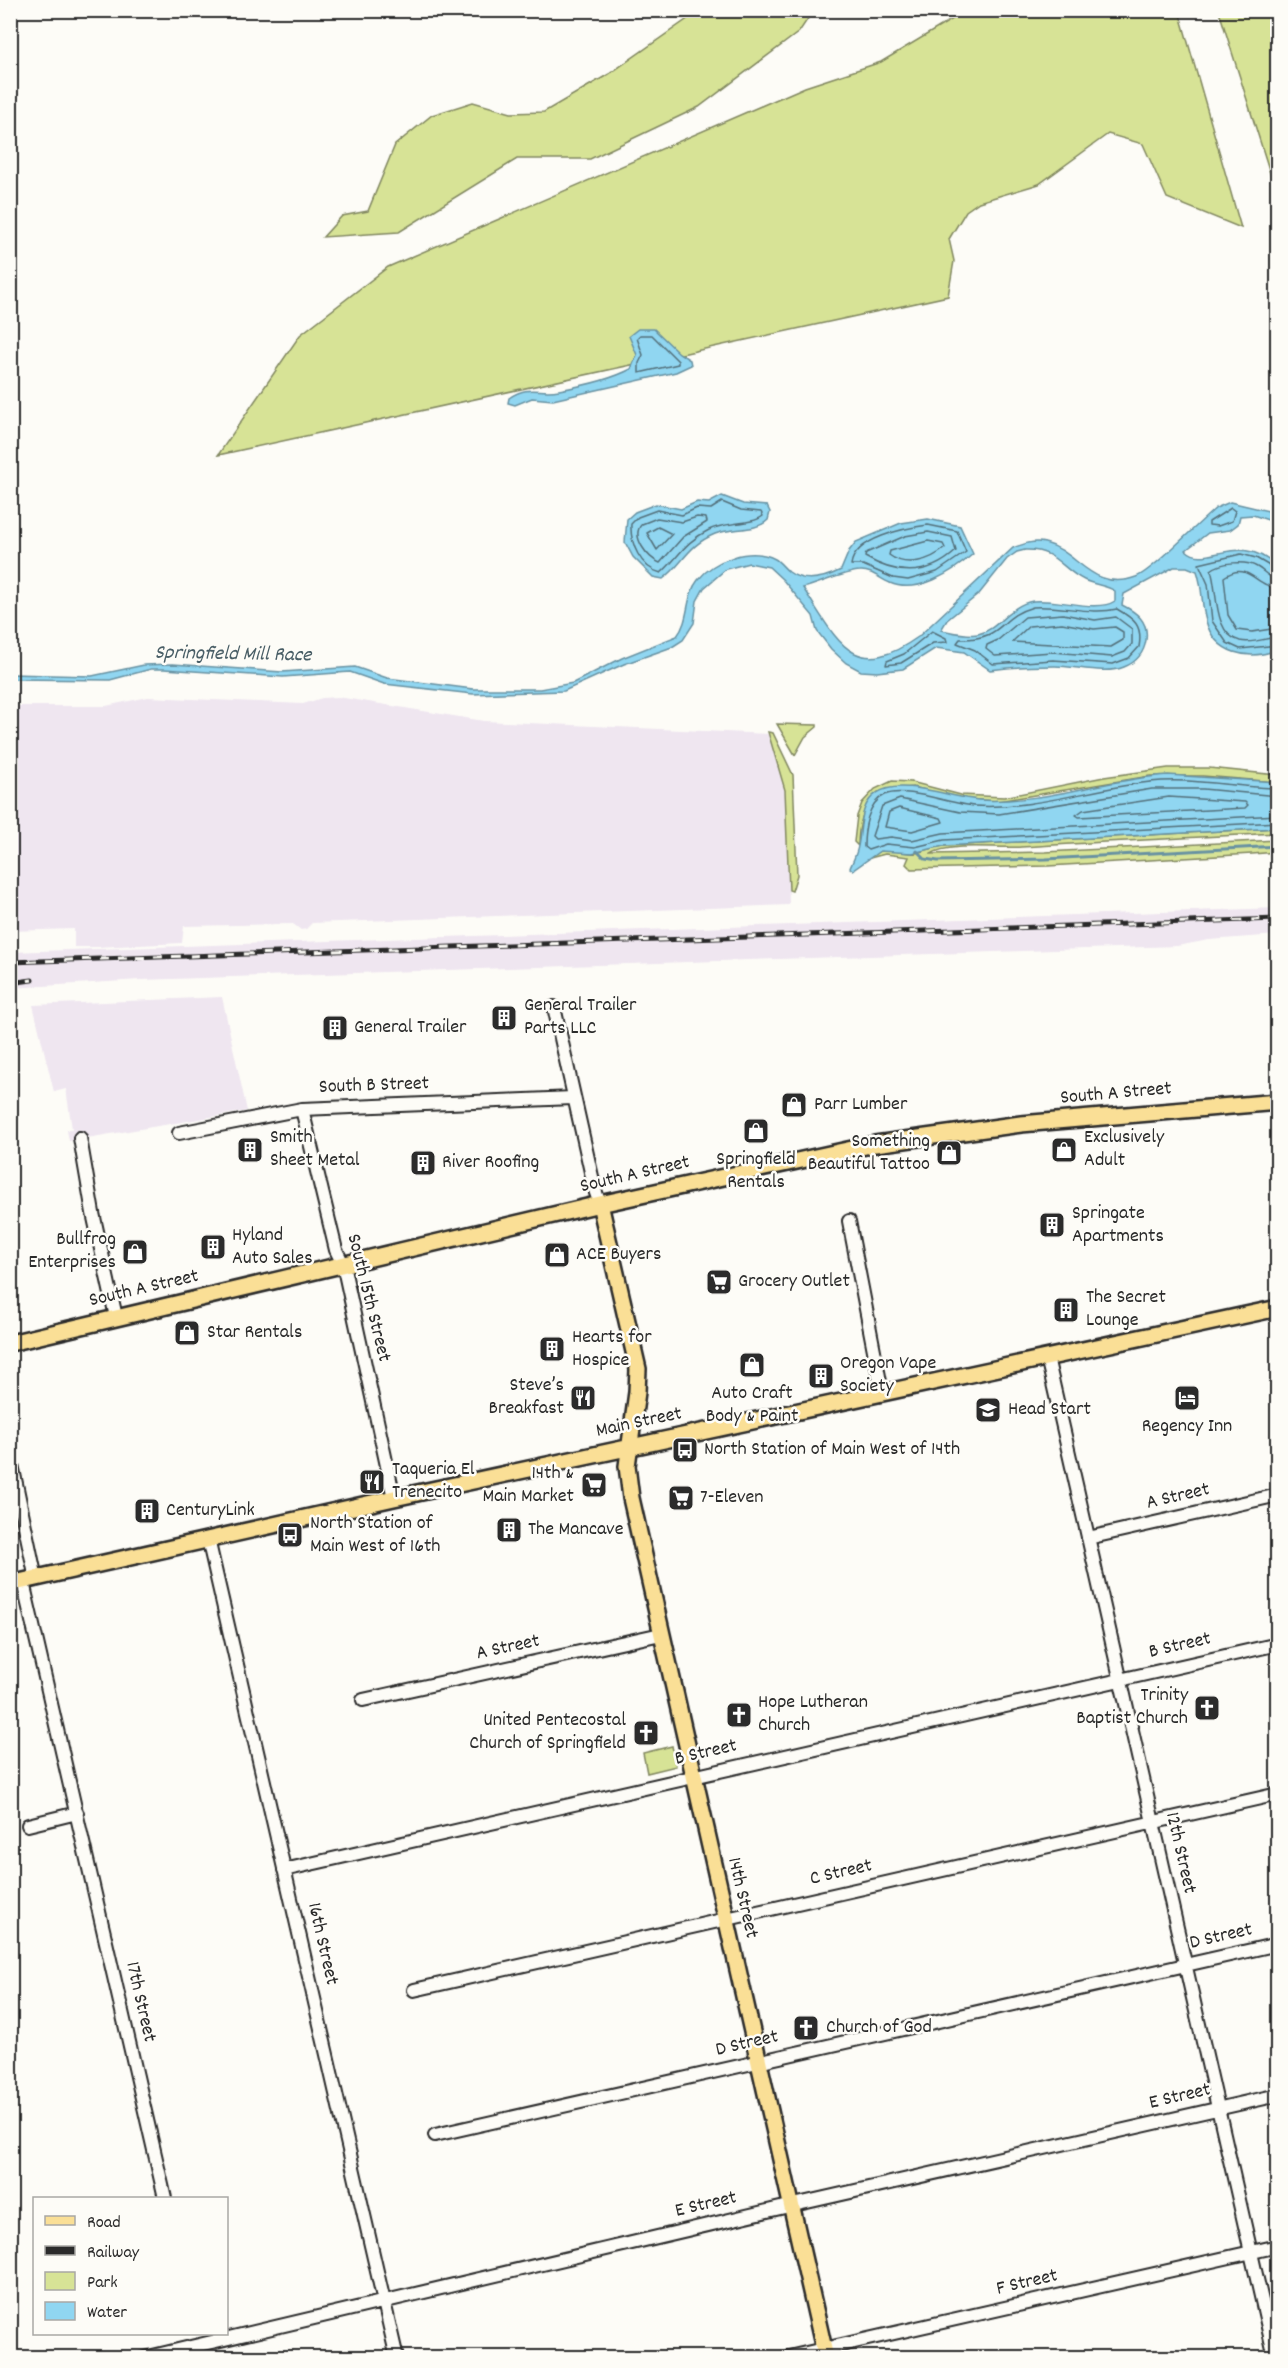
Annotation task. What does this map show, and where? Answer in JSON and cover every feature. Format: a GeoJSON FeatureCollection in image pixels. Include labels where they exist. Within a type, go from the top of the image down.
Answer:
{"type":"FeatureCollection","features":[{"type":"Feature","properties":{"kind":"main road","name":"South A Street"},"geometry":{"type":"LineString","coordinates":[[10,1343],[600,1204],[875,1144],[937,1134],[1278,1102]]}},
{"type":"Feature","properties":{"kind":"main road","name":"14th Street"},"geometry":{"type":"LineString","coordinates":[[600,1204],[638,1370],[638,1392],[627,1466],[631,1498],[825,2353]]}},
{"type":"Feature","properties":{"kind":"main road","name":"Main Street"},"geometry":{"type":"LineString","coordinates":[[23,1581],[394,1497],[1278,1308]]}},
{"type":"Feature","properties":{"kind":"street"},"geometry":{"type":"LineString","coordinates":[[554,1007],[573,1098],[600,1204]]}},
{"type":"Feature","properties":{"kind":"street","name":"South B Street"},"geometry":{"type":"LineString","coordinates":[[179,1133],[302,1109],[573,1098]]}},
{"type":"Feature","properties":{"kind":"street","name":"South 15th Street"},"geometry":{"type":"LineString","coordinates":[[302,1109],[336,1250],[343,1264],[394,1497]]}},
{"type":"Feature","properties":{"kind":"street"},"geometry":{"type":"LineString","coordinates":[[80,1138],[93,1214],[116,1317]]}},
{"type":"Feature","properties":{"kind":"street"},"geometry":{"type":"LineString","coordinates":[[849,1221],[882,1392]]}},
{"type":"Feature","properties":{"kind":"street","name":"12th Street"},"geometry":{"type":"LineString","coordinates":[[1047,1356],[1275,2358]]}},
{"type":"Feature","properties":{"kind":"street","name":"17th Street"},"geometry":{"type":"LineString","coordinates":[[10,1455],[23,1581],[165,2197]]}},
{"type":"Feature","properties":{"kind":"street","name":"A Street"},"geometry":{"type":"LineString","coordinates":[[1088,1538],[1278,1495]]}},
{"type":"Feature","properties":{"kind":"street","name":"16th Street"},"geometry":{"type":"LineString","coordinates":[[208,1539],[397,2358]]}},
{"type":"Feature","properties":{"kind":"street","name":"A Street"},"geometry":{"type":"LineString","coordinates":[[363,1700],[661,1634]]}},
{"type":"Feature","properties":{"kind":"street","name":"B Street"},"geometry":{"type":"LineString","coordinates":[[284,1870],[1278,1644]]}},
{"type":"Feature","properties":{"kind":"street","name":"C Street"},"geometry":{"type":"LineString","coordinates":[[414,1990],[1278,1794]]}},
{"type":"Feature","properties":{"kind":"street"},"geometry":{"type":"LineString","coordinates":[[28,1825],[77,1813]]}},
{"type":"Feature","properties":{"kind":"street","name":"D Street"},"geometry":{"type":"LineString","coordinates":[[435,2135],[1278,1944]]}},
{"type":"Feature","properties":{"kind":"street","name":"E Street"},"geometry":{"type":"LineString","coordinates":[[228,2333],[384,2302],[791,2205],[1278,2095]]}},
{"type":"Feature","properties":{"kind":"street","name":"F Street"},"geometry":{"type":"LineString","coordinates":[[784,2358],[825,2353],[1278,2246]]}},
{"type":"Feature","properties":{"kind":"street","name":"E Street"},"geometry":{"type":"LineString","coordinates":[[144,2358],[198,2339],[218,2335]]}},
{"type":"Feature","properties":{"kind":"shaded area"},"geometry":{"type":"Polygon","coordinates":[[[148,697],[303,704],[322,698],[338,697],[484,721],[769,734],[781,768],[786,798],[789,905],[312,923],[306,929],[301,930],[293,924],[184,926],[182,943],[96,947],[74,947],[74,929],[11,931],[10,706],[106,706],[148,697]]]}},
{"type":"Feature","properties":{"kind":"shaded area"},"geometry":{"type":"Polygon","coordinates":[[[1278,908],[1277,935],[1209,940],[1177,946],[140,980],[11,988],[11,952],[1278,908]]]}},
{"type":"Feature","properties":{"kind":"shaded area"},"geometry":{"type":"Polygon","coordinates":[[[222,997],[247,1111],[69,1141],[67,1130],[72,1129],[66,1089],[54,1092],[33,1005],[222,997]]]}},
{"type":"Feature","properties":{"kind":"green space"},"geometry":{"type":"Polygon","coordinates":[[[699,11],[813,11],[799,32],[699,107],[590,159],[517,159],[399,232],[323,237],[342,216],[368,211],[395,145],[432,115],[473,102],[511,113],[544,112],[609,74],[699,11]]]}},
{"type":"Feature","properties":{"kind":"green space"},"geometry":{"type":"Polygon","coordinates":[[[966,11],[1179,11],[1241,228],[1167,198],[1143,144],[1108,134],[1039,184],[979,202],[966,211],[949,239],[954,261],[948,296],[218,455],[300,335],[388,267],[805,87],[881,62],[966,11]]]}},
{"type":"Feature","properties":{"kind":"green space"},"geometry":{"type":"Polygon","coordinates":[[[1219,11],[1277,11],[1277,195],[1219,11]]]}},
{"type":"Feature","properties":{"kind":"green space"},"geometry":{"type":"Polygon","coordinates":[[[777,724],[817,725],[817,727],[805,737],[795,755],[777,724]]]}},
{"type":"Feature","properties":{"kind":"green space"},"geometry":{"type":"Polygon","coordinates":[[[768,732],[773,733],[793,775],[797,875],[792,891],[789,890],[785,790],[768,732]]]}},
{"type":"Feature","properties":{"kind":"green space"},"geometry":{"type":"Polygon","coordinates":[[[1168,768],[1209,768],[1277,775],[1277,782],[1203,776],[1150,776],[998,801],[962,799],[913,787],[878,792],[862,816],[858,846],[854,842],[857,816],[862,803],[875,789],[892,781],[911,782],[961,795],[1004,797],[1104,777],[1168,768]]]}},
{"type":"Feature","properties":{"kind":"green space"},"geometry":{"type":"Polygon","coordinates":[[[1277,828],[1277,833],[1021,847],[961,847],[939,850],[931,854],[1045,852],[1277,840],[1277,852],[1252,854],[1048,866],[911,869],[906,864],[909,857],[885,854],[870,858],[879,851],[885,850],[916,853],[944,846],[1277,828]]]}},
{"type":"Feature","properties":{"kind":"green space"},"geometry":{"type":"Polygon","coordinates":[[[672,1746],[676,1766],[647,1773],[643,1753],[672,1746]]]}},
{"type":"Feature","properties":{"kind":"water"},"geometry":{"type":"Polygon","coordinates":[[[638,329],[654,329],[679,353],[690,360],[691,365],[676,372],[553,400],[532,398],[515,405],[508,403],[509,398],[522,391],[552,391],[577,387],[631,369],[637,355],[629,336],[638,329]]]}},
{"type":"Feature","properties":{"kind":"water"},"geometry":{"type":"Polygon","coordinates":[[[722,496],[743,504],[767,506],[770,512],[768,520],[757,526],[721,532],[705,539],[697,544],[663,579],[653,577],[633,557],[625,542],[627,519],[635,512],[656,504],[681,509],[697,502],[709,503],[722,496]]]}},
{"type":"Feature","properties":{"kind":"water"},"geometry":{"type":"Polygon","coordinates":[[[1230,502],[1277,513],[1277,523],[1253,515],[1240,516],[1238,524],[1230,530],[1208,533],[1186,550],[1194,555],[1204,556],[1237,550],[1249,551],[1263,556],[1277,567],[1277,650],[1255,655],[1234,652],[1225,648],[1210,632],[1206,621],[1197,571],[1187,567],[1174,567],[1124,594],[1122,605],[1140,618],[1146,633],[1142,653],[1136,660],[1124,667],[1108,670],[1055,666],[990,670],[964,652],[936,648],[903,669],[861,671],[846,663],[831,649],[817,631],[813,616],[783,580],[769,567],[749,563],[726,569],[704,588],[697,601],[694,623],[683,640],[672,647],[624,664],[564,691],[473,694],[384,684],[350,672],[283,677],[151,669],[110,680],[11,679],[11,674],[92,676],[144,665],[173,664],[282,672],[355,667],[387,678],[473,689],[540,689],[573,683],[622,658],[677,636],[684,623],[691,593],[698,580],[713,566],[733,557],[765,555],[775,559],[795,576],[808,579],[841,570],[849,551],[856,542],[901,523],[928,519],[960,526],[973,554],[934,580],[912,586],[900,586],[868,572],[860,571],[803,588],[837,638],[849,649],[862,656],[877,656],[896,650],[918,637],[1013,548],[1033,542],[1045,543],[1057,547],[1097,575],[1108,580],[1121,580],[1136,577],[1153,566],[1216,508],[1230,502]],[[1035,551],[1017,552],[1007,559],[979,594],[947,620],[941,630],[964,634],[985,632],[1017,607],[1033,601],[1098,606],[1115,601],[1115,591],[1084,580],[1051,556],[1035,551]]]}},
{"type":"Feature","properties":{"kind":"water"},"geometry":{"type":"Polygon","coordinates":[[[1168,775],[1277,782],[1277,828],[944,846],[912,853],[880,851],[853,870],[850,868],[855,857],[862,817],[867,803],[877,793],[887,789],[912,788],[979,800],[1003,800],[1050,795],[1144,777],[1168,775]]]}},
{"type":"Feature","properties":{"kind":"waterway"},"geometry":{"type":"LineString","coordinates":[[917,851],[925,859],[938,861],[1046,859],[1278,846]]}},
{"type":"Feature","properties":{"kind":"railway"},"geometry":{"type":"LineString","coordinates":[[10,962],[1278,919]]}},
{"type":"Feature","properties":{"kind":"railway"},"geometry":{"type":"LineString","coordinates":[[10,983],[32,980]]}},
{"type":"Feature","properties":{"kind":"place","name":"General Trailer Parts LLC"},"geometry":{"type":"Point","coordinates":[504,1018]}},
{"type":"Feature","properties":{"kind":"place","name":"General Trailer"},"geometry":{"type":"Point","coordinates":[335,1028]}},
{"type":"Feature","properties":{"kind":"place","name":"Parr Lumber"},"geometry":{"type":"Point","coordinates":[794,1105]}},
{"type":"Feature","properties":{"kind":"place","name":"Springfield Rentals"},"geometry":{"type":"Point","coordinates":[756,1131]}},
{"type":"Feature","properties":{"kind":"place","name":"Smith Sheet Metal"},"geometry":{"type":"Point","coordinates":[250,1150]}},
{"type":"Feature","properties":{"kind":"place","name":"Exclusively Adult"},"geometry":{"type":"Point","coordinates":[1064,1150]}},
{"type":"Feature","properties":{"kind":"place","name":"Something Beautiful Tattoo"},"geometry":{"type":"Point","coordinates":[949,1153]}},
{"type":"Feature","properties":{"kind":"place","name":"River Roofing"},"geometry":{"type":"Point","coordinates":[423,1163]}},
{"type":"Feature","properties":{"kind":"place","name":"Springate Apartments"},"geometry":{"type":"Point","coordinates":[1052,1225]}},
{"type":"Feature","properties":{"kind":"place","name":"Hyland Auto Sales"},"geometry":{"type":"Point","coordinates":[213,1247]}},
{"type":"Feature","properties":{"kind":"place","name":"Bullfrog Enterprises"},"geometry":{"type":"Point","coordinates":[135,1252]}},
{"type":"Feature","properties":{"kind":"place","name":"ACE Buyers"},"geometry":{"type":"Point","coordinates":[557,1255]}},
{"type":"Feature","properties":{"kind":"place","name":"Grocery Outlet"},"geometry":{"type":"Point","coordinates":[719,1282]}},
{"type":"Feature","properties":{"kind":"place","name":"The Secret Lounge"},"geometry":{"type":"Point","coordinates":[1066,1310]}},
{"type":"Feature","properties":{"kind":"place","name":"Star Rentals"},"geometry":{"type":"Point","coordinates":[187,1333]}},
{"type":"Feature","properties":{"kind":"place","name":"Hearts for Hospice"},"geometry":{"type":"Point","coordinates":[552,1349]}},
{"type":"Feature","properties":{"kind":"place","name":"Auto Craft Body & Paint"},"geometry":{"type":"Point","coordinates":[752,1365]}},
{"type":"Feature","properties":{"kind":"place","name":"Oregon Vape Society"},"geometry":{"type":"Point","coordinates":[821,1376]}},
{"type":"Feature","properties":{"kind":"place","name":"Steve’s Breakfast"},"geometry":{"type":"Point","coordinates":[583,1398]}},
{"type":"Feature","properties":{"kind":"place","name":"Regency Inn"},"geometry":{"type":"Point","coordinates":[1187,1398]}},
{"type":"Feature","properties":{"kind":"place","name":"Head Start"},"geometry":{"type":"Point","coordinates":[988,1410]}},
{"type":"Feature","properties":{"kind":"place","name":"North Station of Main West of 14th"},"geometry":{"type":"Point","coordinates":[685,1450]}},
{"type":"Feature","properties":{"kind":"place","name":"Taqueria El Trenecito"},"geometry":{"type":"Point","coordinates":[372,1482]}},
{"type":"Feature","properties":{"kind":"place","name":"14th & Main Market"},"geometry":{"type":"Point","coordinates":[594,1485]}},
{"type":"Feature","properties":{"kind":"place","name":"7-Eleven"},"geometry":{"type":"Point","coordinates":[681,1498]}},
{"type":"Feature","properties":{"kind":"place","name":"CenturyLink"},"geometry":{"type":"Point","coordinates":[147,1511]}},
{"type":"Feature","properties":{"kind":"place","name":"The Mancave"},"geometry":{"type":"Point","coordinates":[509,1530]}},
{"type":"Feature","properties":{"kind":"place","name":"North Station of Main West of 16th"},"geometry":{"type":"Point","coordinates":[290,1535]}},
{"type":"Feature","properties":{"kind":"place","name":"Trinity Baptist Church"},"geometry":{"type":"Point","coordinates":[1207,1708]}},
{"type":"Feature","properties":{"kind":"place","name":"Hope Lutheran Church"},"geometry":{"type":"Point","coordinates":[739,1715]}},
{"type":"Feature","properties":{"kind":"place","name":"United Pentecostal Church of Springfield"},"geometry":{"type":"Point","coordinates":[646,1733]}},
{"type":"Feature","properties":{"kind":"place","name":"Church of God"},"geometry":{"type":"Point","coordinates":[806,2028]}},
{"type":"Feature","properties":{"kind":"water label","name":"Springfield Mill Race"},"geometry":{"type":"Point","coordinates":[233,655]}}]}
